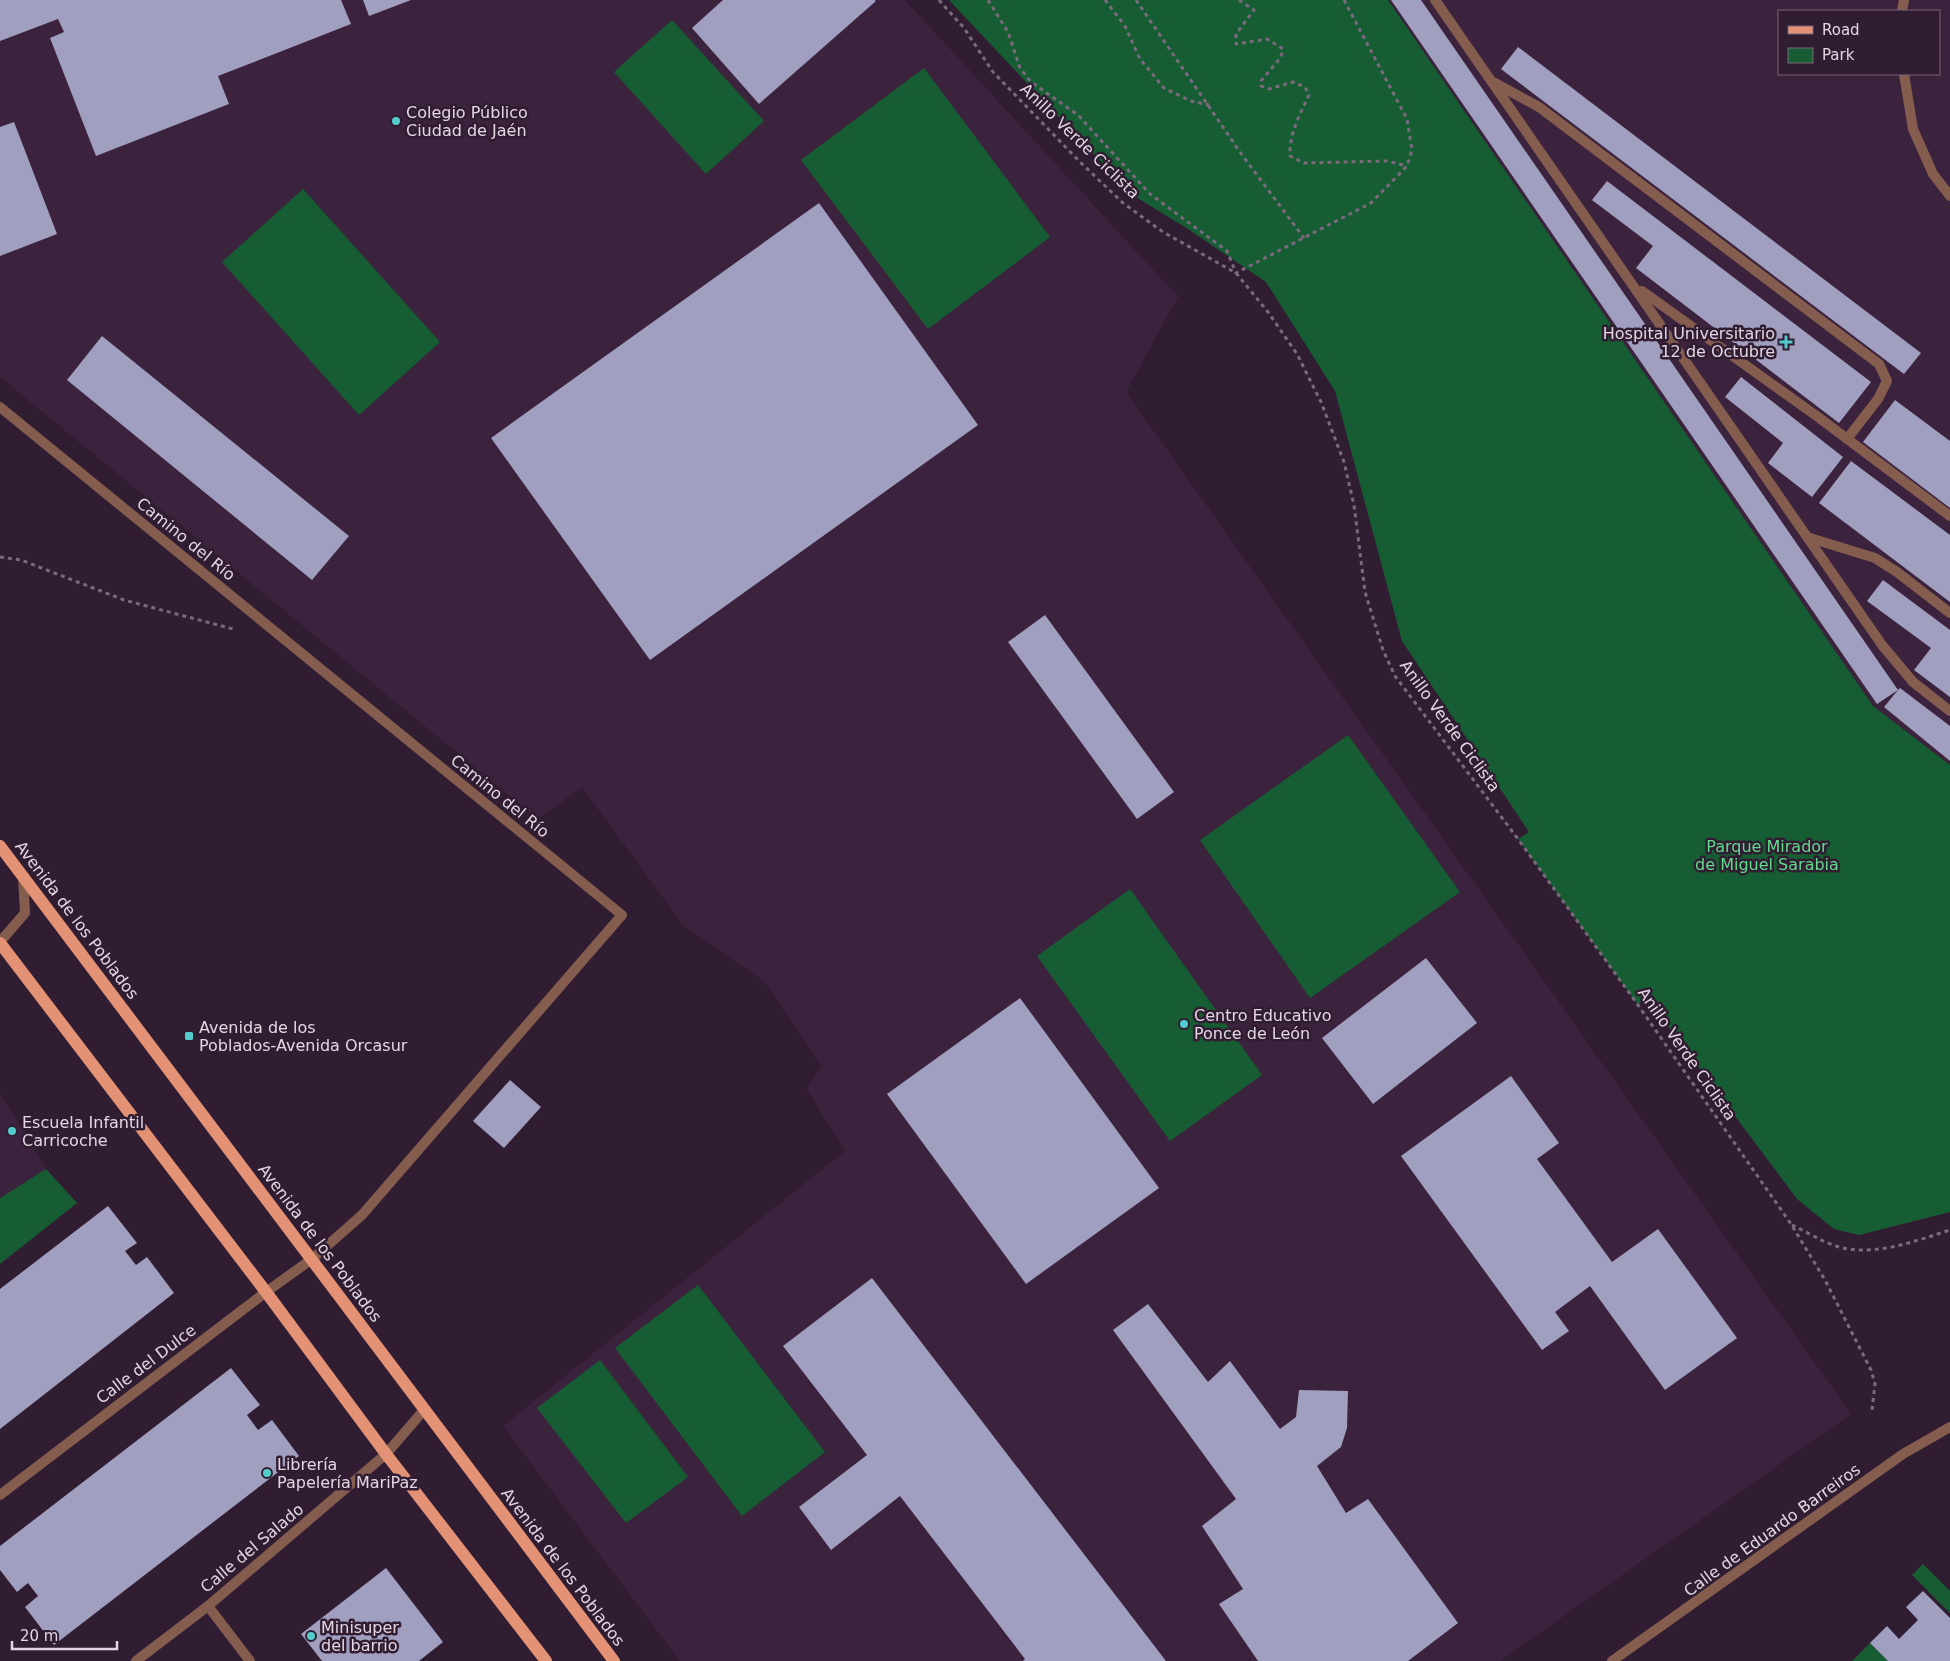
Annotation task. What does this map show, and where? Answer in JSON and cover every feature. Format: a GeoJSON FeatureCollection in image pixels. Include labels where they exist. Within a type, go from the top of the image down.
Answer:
{"type":"FeatureCollection","features":[{"type":"Feature","properties":{"kind":"main road","name":"Avenida de los Poblados"},"geometry":{"type":"LineString","coordinates":[[0,846],[614,1661]]}},
{"type":"Feature","properties":{"kind":"main road"},"geometry":{"type":"LineString","coordinates":[[0,942],[266,1292],[386,1454],[546,1661]]}},
{"type":"Feature","properties":{"kind":"street"},"geometry":{"type":"LineString","coordinates":[[1436,0],[1810,538],[1882,645],[1913,682],[1950,711]]}},
{"type":"Feature","properties":{"kind":"street"},"geometry":{"type":"LineString","coordinates":[[1904,75],[1913,129],[1933,174],[1950,196]]}},
{"type":"Feature","properties":{"kind":"street"},"geometry":{"type":"LineString","coordinates":[[1492,82],[1539,106],[1879,364],[1887,381],[1878,399],[1847,438]]}},
{"type":"Feature","properties":{"kind":"street"},"geometry":{"type":"LineString","coordinates":[[1635,286],[1847,438],[1950,516]]}},
{"type":"Feature","properties":{"kind":"street","name":"Camino del Río"},"geometry":{"type":"LineString","coordinates":[[0,407],[622,916],[362,1215],[312,1259]]}},
{"type":"Feature","properties":{"kind":"street"},"geometry":{"type":"LineString","coordinates":[[1810,538],[1875,558],[1897,572],[1950,613]]}},
{"type":"Feature","properties":{"kind":"street"},"geometry":{"type":"LineString","coordinates":[[0,942],[25,913],[23,876]]}},
{"type":"Feature","properties":{"kind":"street","name":"Calle del Dulce"},"geometry":{"type":"LineString","coordinates":[[0,1495],[312,1259]]}},
{"type":"Feature","properties":{"kind":"street","name":"Calle del Salado"},"geometry":{"type":"LineString","coordinates":[[136,1661],[208,1606],[386,1454],[424,1410]]}},
{"type":"Feature","properties":{"kind":"street","name":"Calle de Eduardo Barreiros"},"geometry":{"type":"LineString","coordinates":[[1612,1661],[1903,1454],[1950,1427]]}},
{"type":"Feature","properties":{"kind":"street"},"geometry":{"type":"LineString","coordinates":[[208,1606],[250,1661]]}},
{"type":"Feature","properties":{"kind":"path","name":"Anillo Verde Ciclista"},"geometry":{"type":"LineString","coordinates":[[939,0],[964,28],[994,72],[1123,203],[1164,232],[1236,273],[1268,312],[1297,354],[1321,402],[1344,462],[1354,505],[1365,592],[1383,650],[1394,676],[1518,839],[1638,1005],[1791,1224],[1834,1245],[1864,1249],[1898,1246],[1950,1230]]}},
{"type":"Feature","properties":{"kind":"path"},"geometry":{"type":"LineString","coordinates":[[988,0],[1008,32],[1020,68],[1031,82],[1078,115],[1150,194],[1227,250],[1236,273],[1372,203],[1408,166],[1412,150],[1407,118],[1344,0]]}},
{"type":"Feature","properties":{"kind":"path"},"geometry":{"type":"LineString","coordinates":[[1104,0],[1126,26],[1140,59],[1164,88],[1191,101],[1210,106]]}},
{"type":"Feature","properties":{"kind":"path"},"geometry":{"type":"LineString","coordinates":[[1136,0],[1242,155],[1304,238]]}},
{"type":"Feature","properties":{"kind":"path"},"geometry":{"type":"LineString","coordinates":[[1238,0],[1254,10],[1236,34],[1236,44],[1267,39],[1283,49],[1281,57],[1261,81],[1261,86],[1269,90],[1293,82],[1305,87],[1309,95],[1301,109],[1292,134],[1290,156],[1304,163],[1386,161],[1408,166]]}},
{"type":"Feature","properties":{"kind":"path"},"geometry":{"type":"LineString","coordinates":[[0,557],[21,560],[124,600],[237,630]]}},
{"type":"Feature","properties":{"kind":"path"},"geometry":{"type":"LineString","coordinates":[[1791,1224],[1825,1280],[1871,1370],[1876,1384],[1872,1410]]}},
{"type":"Feature","properties":{"kind":"shaded area"},"geometry":{"type":"Polygon","coordinates":[[[0,0],[905,0],[1178,297],[1126,392],[1851,1414],[1500,1661],[680,1661],[503,1426],[845,1151],[807,1089],[821,1066],[765,982],[683,925],[582,787],[538,819],[0,377],[0,0]]]}},
{"type":"Feature","properties":{"kind":"shaded area","name":"Hospital Universitario 12 de Octubre"},"geometry":{"type":"Polygon","coordinates":[[[1388,0],[1950,0],[1950,765],[1873,706],[1388,0]]]}},
{"type":"Feature","properties":{"kind":"shaded area","name":"Escuela Infantil Carricoche"},"geometry":{"type":"Polygon","coordinates":[[[0,1093],[46,1169],[0,1198],[0,1093]]]}},
{"type":"Feature","properties":{"kind":"green space","name":"Parque Mirador de Miguel Sarabia"},"geometry":{"type":"Polygon","coordinates":[[[949,0],[1388,0],[1873,706],[1950,765],[1950,1212],[1859,1235],[1834,1229],[1797,1199],[1646,997],[1638,1005],[1518,839],[1529,832],[1402,641],[1335,391],[1266,282],[1188,229],[1131,194],[949,0]]]}},
{"type":"Feature","properties":{"kind":"green space"},"geometry":{"type":"Polygon","coordinates":[[[672,20],[764,121],[706,174],[614,72],[672,20]]]}},
{"type":"Feature","properties":{"kind":"green space"},"geometry":{"type":"Polygon","coordinates":[[[924,68],[1050,237],[928,329],[801,160],[924,68]]]}},
{"type":"Feature","properties":{"kind":"green space"},"geometry":{"type":"Polygon","coordinates":[[[303,189],[440,342],[359,415],[222,262],[303,189]]]}},
{"type":"Feature","properties":{"kind":"green space"},"geometry":{"type":"Polygon","coordinates":[[[1348,735],[1460,892],[1310,998],[1200,840],[1348,735]]]}},
{"type":"Feature","properties":{"kind":"green space"},"geometry":{"type":"Polygon","coordinates":[[[1130,889],[1262,1075],[1170,1141],[1037,956],[1130,889]]]}},
{"type":"Feature","properties":{"kind":"green space"},"geometry":{"type":"Polygon","coordinates":[[[46,1169],[77,1203],[0,1264],[0,1198],[46,1169]]]}},
{"type":"Feature","properties":{"kind":"green space"},"geometry":{"type":"Polygon","coordinates":[[[698,1285],[825,1452],[742,1516],[615,1348],[698,1285]]]}},
{"type":"Feature","properties":{"kind":"green space"},"geometry":{"type":"Polygon","coordinates":[[[600,1360],[688,1477],[626,1523],[537,1408],[600,1360]]]}},
{"type":"Feature","properties":{"kind":"green space"},"geometry":{"type":"Polygon","coordinates":[[[1923,1564],[1950,1591],[1950,1613],[1912,1575],[1923,1564]]]}},
{"type":"Feature","properties":{"kind":"green space"},"geometry":{"type":"Polygon","coordinates":[[[1870,1643],[1888,1661],[1852,1661],[1870,1643]]]}},
{"type":"Feature","properties":{"kind":"building"},"geometry":{"type":"Polygon","coordinates":[[[0,0],[341,0],[351,24],[218,76],[229,104],[96,156],[50,38],[64,32],[58,19],[0,41],[0,0]]]}},
{"type":"Feature","properties":{"kind":"building"},"geometry":{"type":"Polygon","coordinates":[[[363,0],[411,0],[369,16],[363,0]]]}},
{"type":"Feature","properties":{"kind":"building"},"geometry":{"type":"Polygon","coordinates":[[[723,0],[876,1],[759,104],[692,28],[723,0]]]}},
{"type":"Feature","properties":{"kind":"building"},"geometry":{"type":"Polygon","coordinates":[[[1391,0],[1421,0],[1898,690],[1877,704],[1391,0]]]}},
{"type":"Feature","properties":{"kind":"building"},"geometry":{"type":"Polygon","coordinates":[[[1518,47],[1921,353],[1904,374],[1501,69],[1518,47]]]}},
{"type":"Feature","properties":{"kind":"building"},"geometry":{"type":"Polygon","coordinates":[[[14,122],[57,234],[0,256],[0,127],[14,122]]]}},
{"type":"Feature","properties":{"kind":"building"},"geometry":{"type":"Polygon","coordinates":[[[1607,181],[1871,382],[1839,423],[1636,268],[1653,246],[1592,200],[1607,181]]]}},
{"type":"Feature","properties":{"kind":"building"},"geometry":{"type":"Polygon","coordinates":[[[819,203],[978,425],[650,660],[491,438],[819,203]]]}},
{"type":"Feature","properties":{"kind":"building"},"geometry":{"type":"Polygon","coordinates":[[[102,336],[349,536],[312,580],[67,380],[102,336]]]}},
{"type":"Feature","properties":{"kind":"building"},"geometry":{"type":"Polygon","coordinates":[[[1741,377],[1843,457],[1812,497],[1768,463],[1783,443],[1725,397],[1741,377]]]}},
{"type":"Feature","properties":{"kind":"building"},"geometry":{"type":"Polygon","coordinates":[[[1895,400],[1950,441],[1950,508],[1863,442],[1895,400]]]}},
{"type":"Feature","properties":{"kind":"building"},"geometry":{"type":"Polygon","coordinates":[[[1851,461],[1950,535],[1950,602],[1819,503],[1851,461]]]}},
{"type":"Feature","properties":{"kind":"building"},"geometry":{"type":"Polygon","coordinates":[[[1883,580],[1950,630],[1950,697],[1914,670],[1931,648],[1867,601],[1883,580]]]}},
{"type":"Feature","properties":{"kind":"building"},"geometry":{"type":"Polygon","coordinates":[[[1045,615],[1174,792],[1137,819],[1008,642],[1045,615]]]}},
{"type":"Feature","properties":{"kind":"building"},"geometry":{"type":"Polygon","coordinates":[[[1900,688],[1950,726],[1950,761],[1884,707],[1900,688]]]}},
{"type":"Feature","properties":{"kind":"building"},"geometry":{"type":"Polygon","coordinates":[[[1426,958],[1477,1023],[1373,1104],[1322,1038],[1426,958]]]}},
{"type":"Feature","properties":{"kind":"building"},"geometry":{"type":"Polygon","coordinates":[[[1020,998],[1159,1188],[1026,1284],[887,1094],[1020,998]]]}},
{"type":"Feature","properties":{"kind":"building"},"geometry":{"type":"Polygon","coordinates":[[[1511,1076],[1559,1143],[1537,1159],[1612,1262],[1658,1229],[1737,1338],[1665,1390],[1590,1286],[1555,1312],[1569,1331],[1542,1350],[1401,1156],[1511,1076]]]}},
{"type":"Feature","properties":{"kind":"building"},"geometry":{"type":"Polygon","coordinates":[[[510,1080],[541,1107],[504,1148],[473,1121],[510,1080]]]}},
{"type":"Feature","properties":{"kind":"building"},"geometry":{"type":"Polygon","coordinates":[[[108,1206],[137,1243],[125,1251],[136,1265],[147,1257],[174,1293],[0,1429],[0,1289],[108,1206]]]}},
{"type":"Feature","properties":{"kind":"building"},"geometry":{"type":"Polygon","coordinates":[[[872,1278],[1166,1661],[1023,1661],[1025,1659],[900,1496],[831,1550],[799,1507],[867,1455],[783,1346],[872,1278]]]}},
{"type":"Feature","properties":{"kind":"building"},"geometry":{"type":"Polygon","coordinates":[[[1148,1304],[1208,1382],[1230,1361],[1280,1429],[1296,1417],[1299,1390],[1348,1391],[1347,1428],[1341,1447],[1317,1466],[1346,1513],[1368,1499],[1458,1623],[1408,1661],[1258,1661],[1219,1604],[1243,1589],[1202,1526],[1236,1499],[1113,1330],[1148,1304]]]}},
{"type":"Feature","properties":{"kind":"building"},"geometry":{"type":"Polygon","coordinates":[[[231,1368],[260,1405],[247,1415],[258,1430],[272,1420],[299,1456],[54,1645],[25,1607],[38,1596],[28,1583],[17,1592],[0,1570],[0,1546],[231,1368]]]}},
{"type":"Feature","properties":{"kind":"building"},"geometry":{"type":"Polygon","coordinates":[[[386,1568],[443,1642],[419,1661],[322,1661],[301,1634],[386,1568]]]}},
{"type":"Feature","properties":{"kind":"building"},"geometry":{"type":"Polygon","coordinates":[[[1923,1591],[1950,1618],[1950,1661],[1888,1661],[1870,1643],[1887,1626],[1899,1639],[1918,1620],[1906,1607],[1923,1591]]]}},
{"type":"Feature","properties":{"kind":"place","name":"Colegio Público Ciudad de Jaén"},"geometry":{"type":"Point","coordinates":[396,121]}},
{"type":"Feature","properties":{"kind":"place","name":"Hospital Universitario 12 de Octubre"},"geometry":{"type":"Point","coordinates":[1786,342]}},
{"type":"Feature","properties":{"kind":"place","name":"Centro Educativo Ponce de León"},"geometry":{"type":"Point","coordinates":[1184,1024]}},
{"type":"Feature","properties":{"kind":"place","name":"Avenida de los Poblados-Avenida Orcasur"},"geometry":{"type":"Point","coordinates":[189,1036]}},
{"type":"Feature","properties":{"kind":"place","name":"Escuela Infantil Carricoche"},"geometry":{"type":"Point","coordinates":[12,1131]}},
{"type":"Feature","properties":{"kind":"place","name":"Librería Papelería MariPaz"},"geometry":{"type":"Point","coordinates":[267,1473]}},
{"type":"Feature","properties":{"kind":"place","name":"Minisuper del barrio"},"geometry":{"type":"Point","coordinates":[311,1636]}}]}
